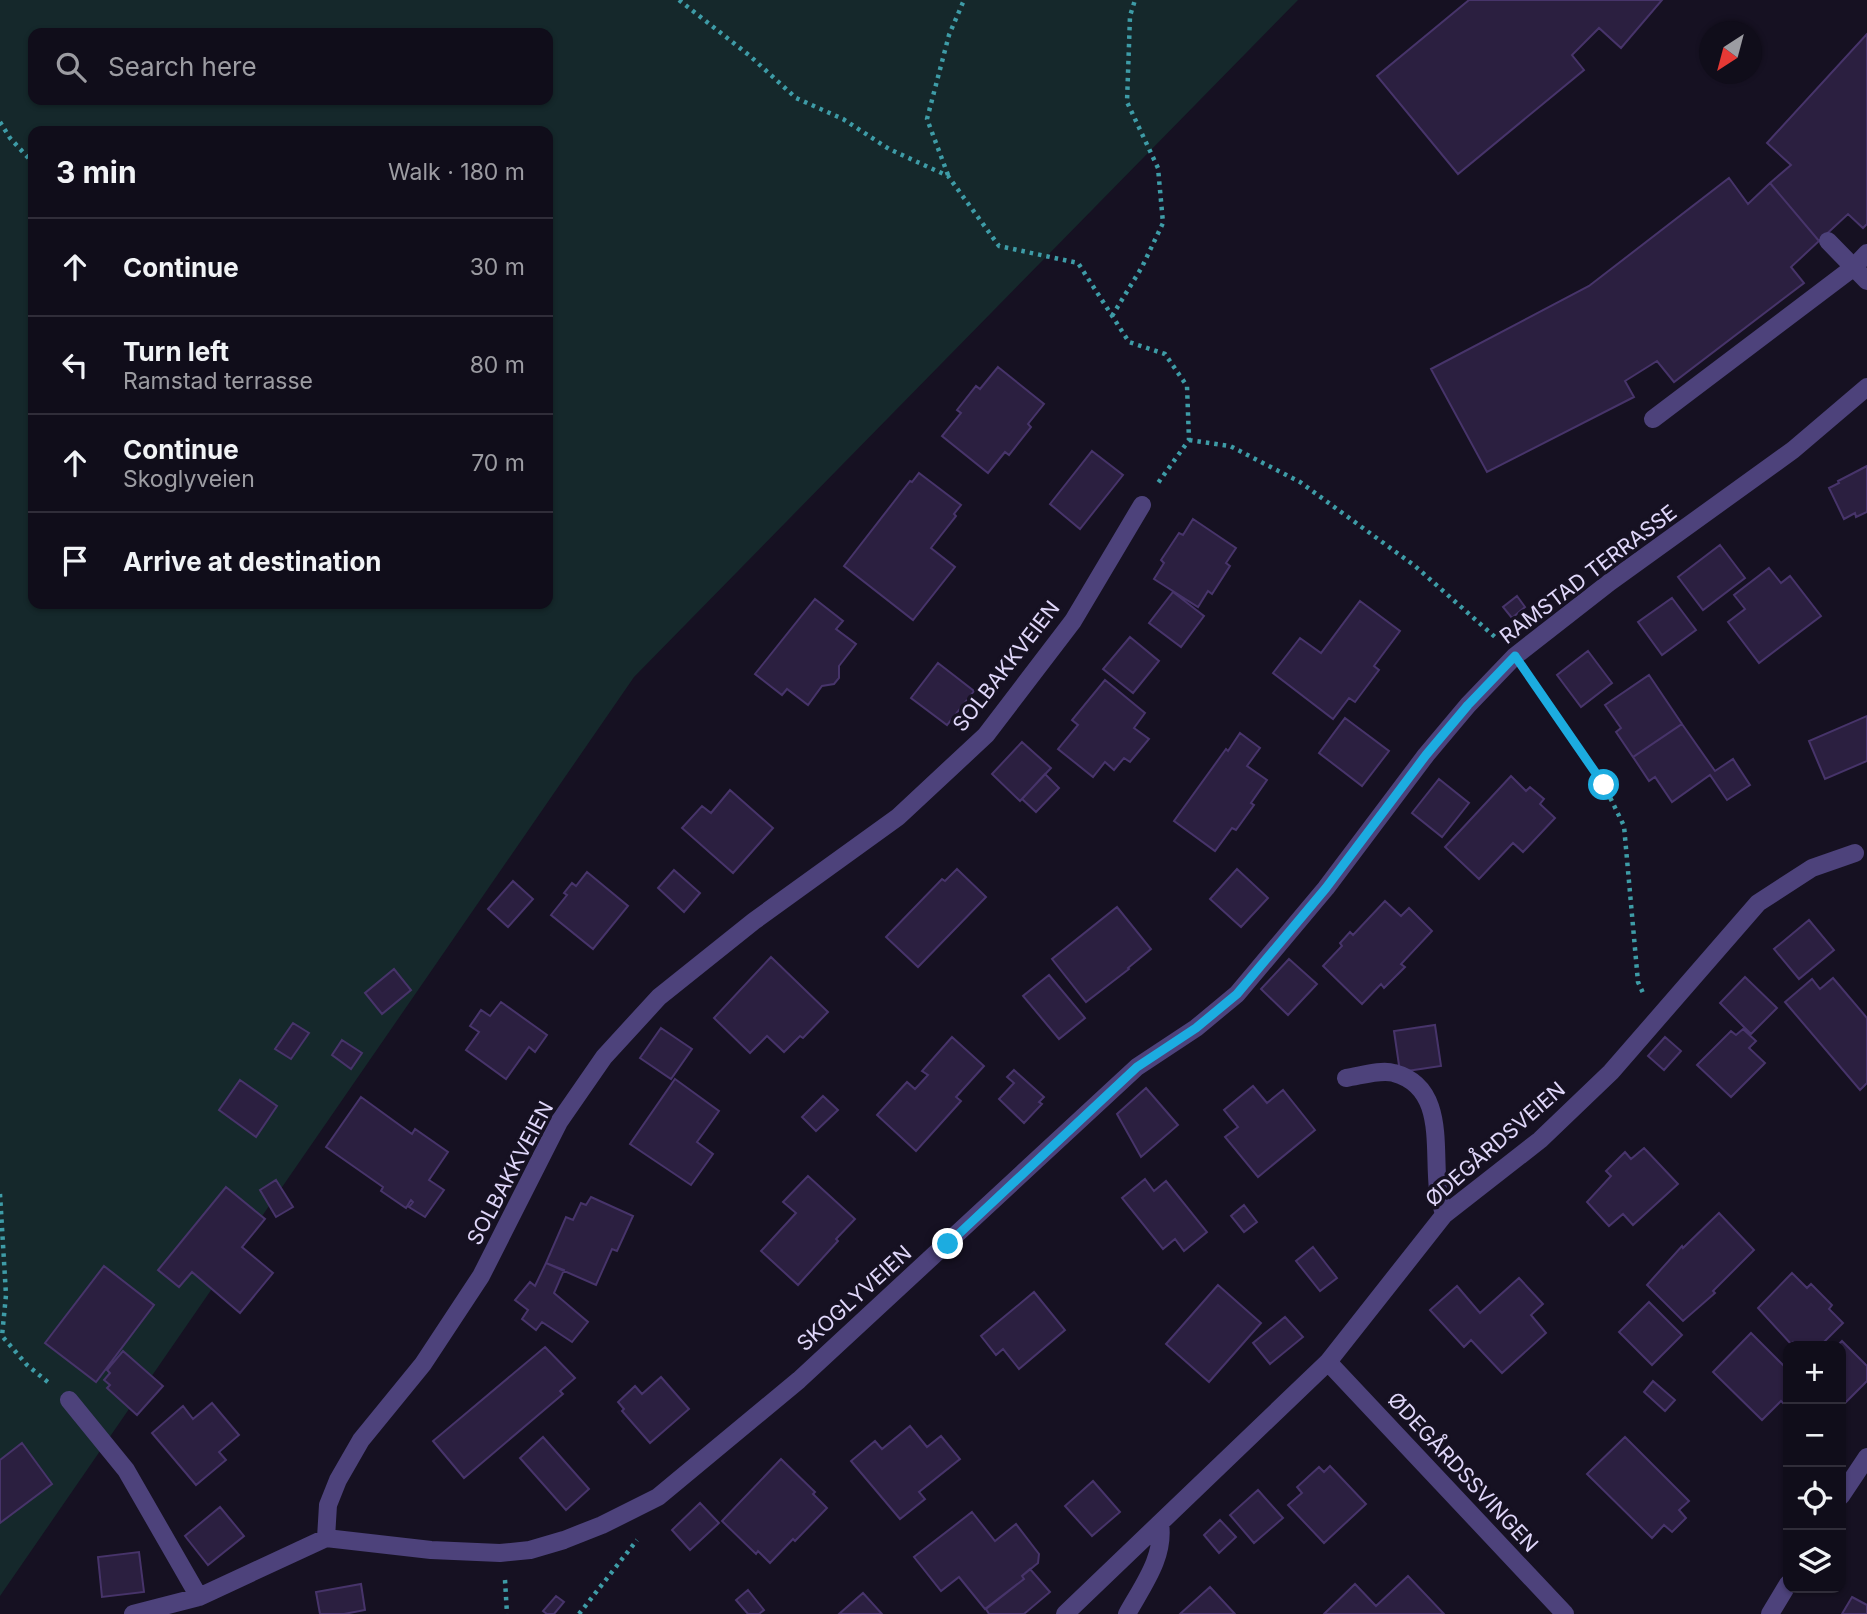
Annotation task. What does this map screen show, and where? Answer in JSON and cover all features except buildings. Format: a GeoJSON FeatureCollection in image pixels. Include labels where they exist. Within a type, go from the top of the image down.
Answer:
{"type":"FeatureCollection","features":[{"type":"Feature","properties":{"kind":"street"},"geometry":{"type":"LineString","coordinates":[[1828,241],[1867,281]]}},
{"type":"Feature","properties":{"kind":"street"},"geometry":{"type":"LineString","coordinates":[[1653,419],[1854,267],[1867,253]]}},
{"type":"Feature","properties":{"kind":"street","name":"RAMSTAD TERRASSE"},"geometry":{"type":"LineString","coordinates":[[1237,994],[1326,888],[1426,755],[1468,705],[1515,656],[1610,582],[1793,450],[1867,387]]}},
{"type":"Feature","properties":{"kind":"street","name":"SOLBAKKVEIEN"},"geometry":{"type":"LineString","coordinates":[[326,1538],[328,1505],[338,1480],[361,1440],[423,1363],[481,1276],[559,1122],[604,1058],[659,997],[754,921],[898,817],[986,735],[1073,621],[1142,505]]}},
{"type":"Feature","properties":{"kind":"street","name":"ØDEGÅRDSVEIEN"},"geometry":{"type":"LineString","coordinates":[[1065,1614],[1328,1362],[1444,1215],[1540,1140],[1611,1072],[1758,903],[1812,868],[1855,853]]}},
{"type":"Feature","properties":{"kind":"street","name":"SKOGLYVEIEN"},"geometry":{"type":"LineString","coordinates":[[659,1497],[799,1380],[1137,1067],[1196,1028],[1237,994]]}},
{"type":"Feature","properties":{"kind":"street"},"geometry":{"type":"LineString","coordinates":[[1346,1078],[1392,1072],[1413,1081],[1428,1098],[1437,1143],[1438,1189],[1444,1215]]}},
{"type":"Feature","properties":{"kind":"street","name":"ØDEGÅRDSSVINGEN"},"geometry":{"type":"LineString","coordinates":[[1328,1362],[1564,1614]]}},
{"type":"Feature","properties":{"kind":"street"},"geometry":{"type":"LineString","coordinates":[[69,1400],[126,1470],[199,1597]]}},
{"type":"Feature","properties":{"kind":"street"},"geometry":{"type":"LineString","coordinates":[[1846,1488],[1867,1457]]}},
{"type":"Feature","properties":{"kind":"street"},"geometry":{"type":"LineString","coordinates":[[133,1614],[199,1597],[326,1538],[445,1550],[500,1553],[530,1550],[603,1525],[659,1497]]}},
{"type":"Feature","properties":{"kind":"street"},"geometry":{"type":"LineString","coordinates":[[1127,1614],[1156,1561],[1161,1546],[1160,1523]]}},
{"type":"Feature","properties":{"kind":"street"},"geometry":{"type":"LineString","coordinates":[[1770,1614],[1783,1592]]}},
{"type":"Feature","properties":{"kind":"path"},"geometry":{"type":"LineString","coordinates":[[679,0],[750,56],[796,98],[843,119],[889,149],[948,176]]}},
{"type":"Feature","properties":{"kind":"path"},"geometry":{"type":"LineString","coordinates":[[964,0],[950,35],[927,119],[948,176],[999,246],[1078,263],[1129,341],[1165,354],[1187,386],[1189,440],[1142,505]]}},
{"type":"Feature","properties":{"kind":"path"},"geometry":{"type":"LineString","coordinates":[[1112,316],[1142,267],[1163,223],[1158,168],[1127,102],[1130,16],[1135,0]]}},
{"type":"Feature","properties":{"kind":"path"},"geometry":{"type":"LineString","coordinates":[[0,122],[28,158]]}},
{"type":"Feature","properties":{"kind":"path"},"geometry":{"type":"LineString","coordinates":[[1189,440],[1230,446],[1300,482],[1415,566],[1515,656],[1604,785],[1624,826],[1638,982],[1643,994],[1661,1015]]}},
{"type":"Feature","properties":{"kind":"path"},"geometry":{"type":"LineString","coordinates":[[0,1194],[6,1295],[2,1336],[27,1365],[69,1400]]}},
{"type":"Feature","properties":{"kind":"path"},"geometry":{"type":"LineString","coordinates":[[579,1614],[642,1533],[659,1497]]}},
{"type":"Feature","properties":{"kind":"green space"},"geometry":{"type":"Polygon","coordinates":[[[0,0],[1298,0],[634,677],[0,1596],[0,0]]]}},
{"type":"Feature","properties":{"kind":"route"},"geometry":{"type":"LineString","coordinates":[[948,1244],[1137,1067],[1196,1028],[1237,994],[1326,888],[1426,755],[1468,705],[1515,656],[1604,785]]}}]}
